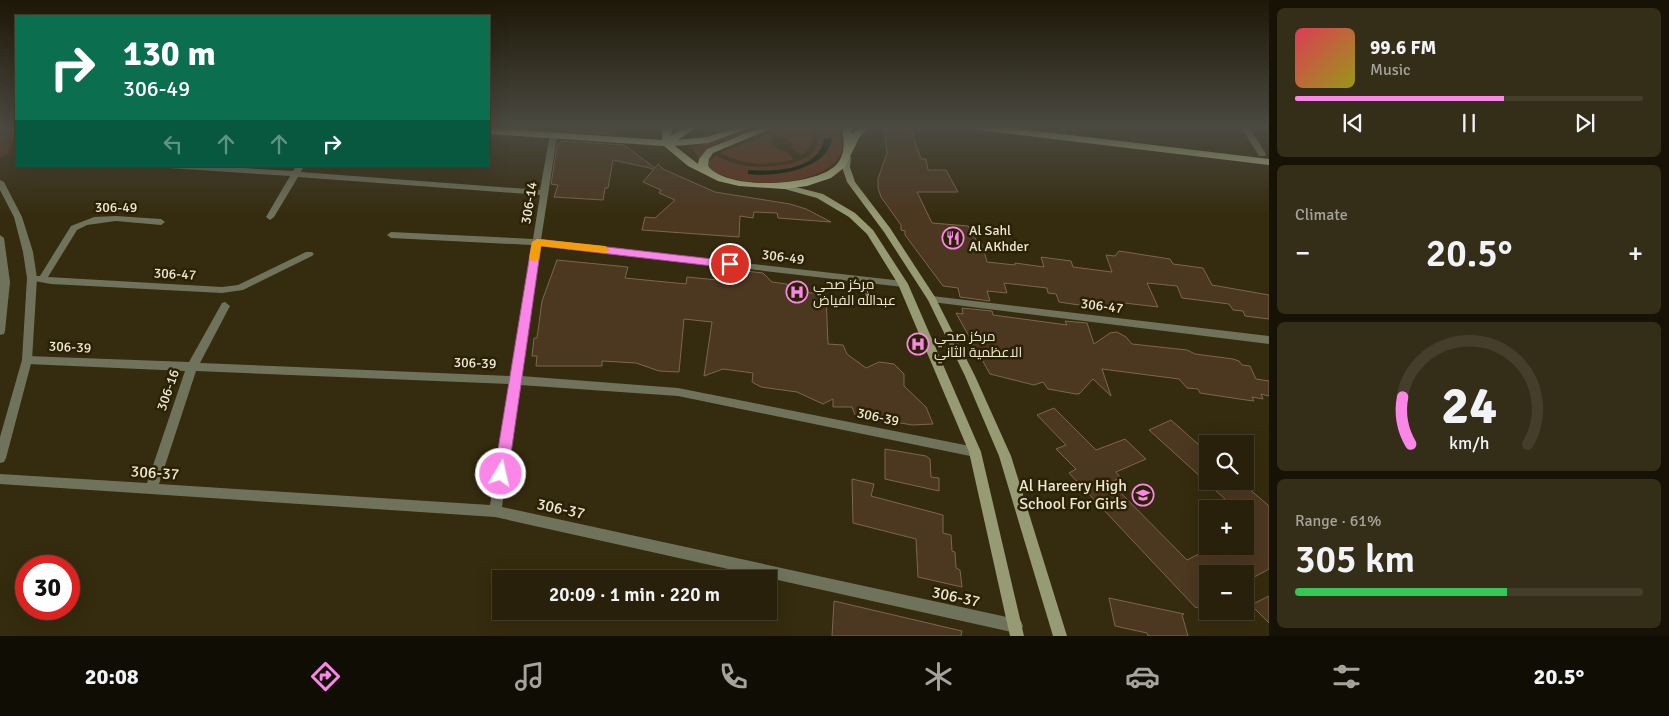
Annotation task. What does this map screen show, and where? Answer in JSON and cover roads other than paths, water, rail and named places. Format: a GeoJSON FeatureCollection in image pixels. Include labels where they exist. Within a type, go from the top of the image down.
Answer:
{"type":"FeatureCollection","features":[{"type":"Feature","properties":{"kind":"main road"},"geometry":{"type":"LineString","coordinates":[[682,157],[709,174],[745,184],[784,186],[812,182],[828,175],[840,167],[846,157]]}},
{"type":"Feature","properties":{"kind":"main road"},"geometry":{"type":"LineString","coordinates":[[706,157],[703,166],[709,174]]}},
{"type":"Feature","properties":{"kind":"main road"},"geometry":{"type":"LineString","coordinates":[[848,157],[846,167],[851,182],[932,299],[970,376],[1006,456],[1060,636]]}},
{"type":"Feature","properties":{"kind":"main road"},"geometry":{"type":"LineString","coordinates":[[784,186],[820,196],[852,215],[870,232],[903,284],[975,452],[1017,631]]}},
{"type":"Feature","properties":{"kind":"street","name":"306-14"},"geometry":{"type":"LineString","coordinates":[[495,512],[550,157]]}},
{"type":"Feature","properties":{"kind":"street"},"geometry":{"type":"LineString","coordinates":[[200,167],[298,170],[544,193]]}},
{"type":"Feature","properties":{"kind":"street"},"geometry":{"type":"LineString","coordinates":[[270,217],[298,170]]}},
{"type":"Feature","properties":{"kind":"street"},"geometry":{"type":"LineString","coordinates":[[0,182],[18,217],[37,279],[27,360],[0,458]]}},
{"type":"Feature","properties":{"kind":"street","name":"306-49"},"geometry":{"type":"LineString","coordinates":[[37,279],[74,228],[81,223],[93,219],[161,222]]}},
{"type":"Feature","properties":{"kind":"street","name":"306-49"},"geometry":{"type":"LineString","coordinates":[[391,235],[537,242],[903,284]]}},
{"type":"Feature","properties":{"kind":"street"},"geometry":{"type":"LineString","coordinates":[[0,238],[5,282],[0,331]]}},
{"type":"Feature","properties":{"kind":"street","name":"306-47"},"geometry":{"type":"LineString","coordinates":[[37,279],[231,289],[240,288],[261,280],[309,254]]}},
{"type":"Feature","properties":{"kind":"street","name":"306-47"},"geometry":{"type":"LineString","coordinates":[[932,299],[1269,340]]}},
{"type":"Feature","properties":{"kind":"street","name":"306-16"},"geometry":{"type":"LineString","coordinates":[[151,489],[192,367],[225,306]]}},
{"type":"Feature","properties":{"kind":"street","name":"306-39"},"geometry":{"type":"LineString","coordinates":[[27,360],[516,380],[678,392],[975,452]]}},
{"type":"Feature","properties":{"kind":"street","name":"306-37"},"geometry":{"type":"LineString","coordinates":[[0,479],[495,512],[1017,631]]}},
{"type":"Feature","properties":{"kind":"place","name":"Al Sahl Al AKhder"},"geometry":{"type":"Point","coordinates":[953,238]}},
{"type":"Feature","properties":{"kind":"place","name":"مركز صحي عبدالله الفياض"},"geometry":{"type":"Point","coordinates":[797,292]}},
{"type":"Feature","properties":{"kind":"place","name":"مركز صحي الاعظمية الثاني"},"geometry":{"type":"Point","coordinates":[918,344]}},
{"type":"Feature","properties":{"kind":"place","name":"Al Hareery High School For Girls"},"geometry":{"type":"Point","coordinates":[1143,495]}}]}
